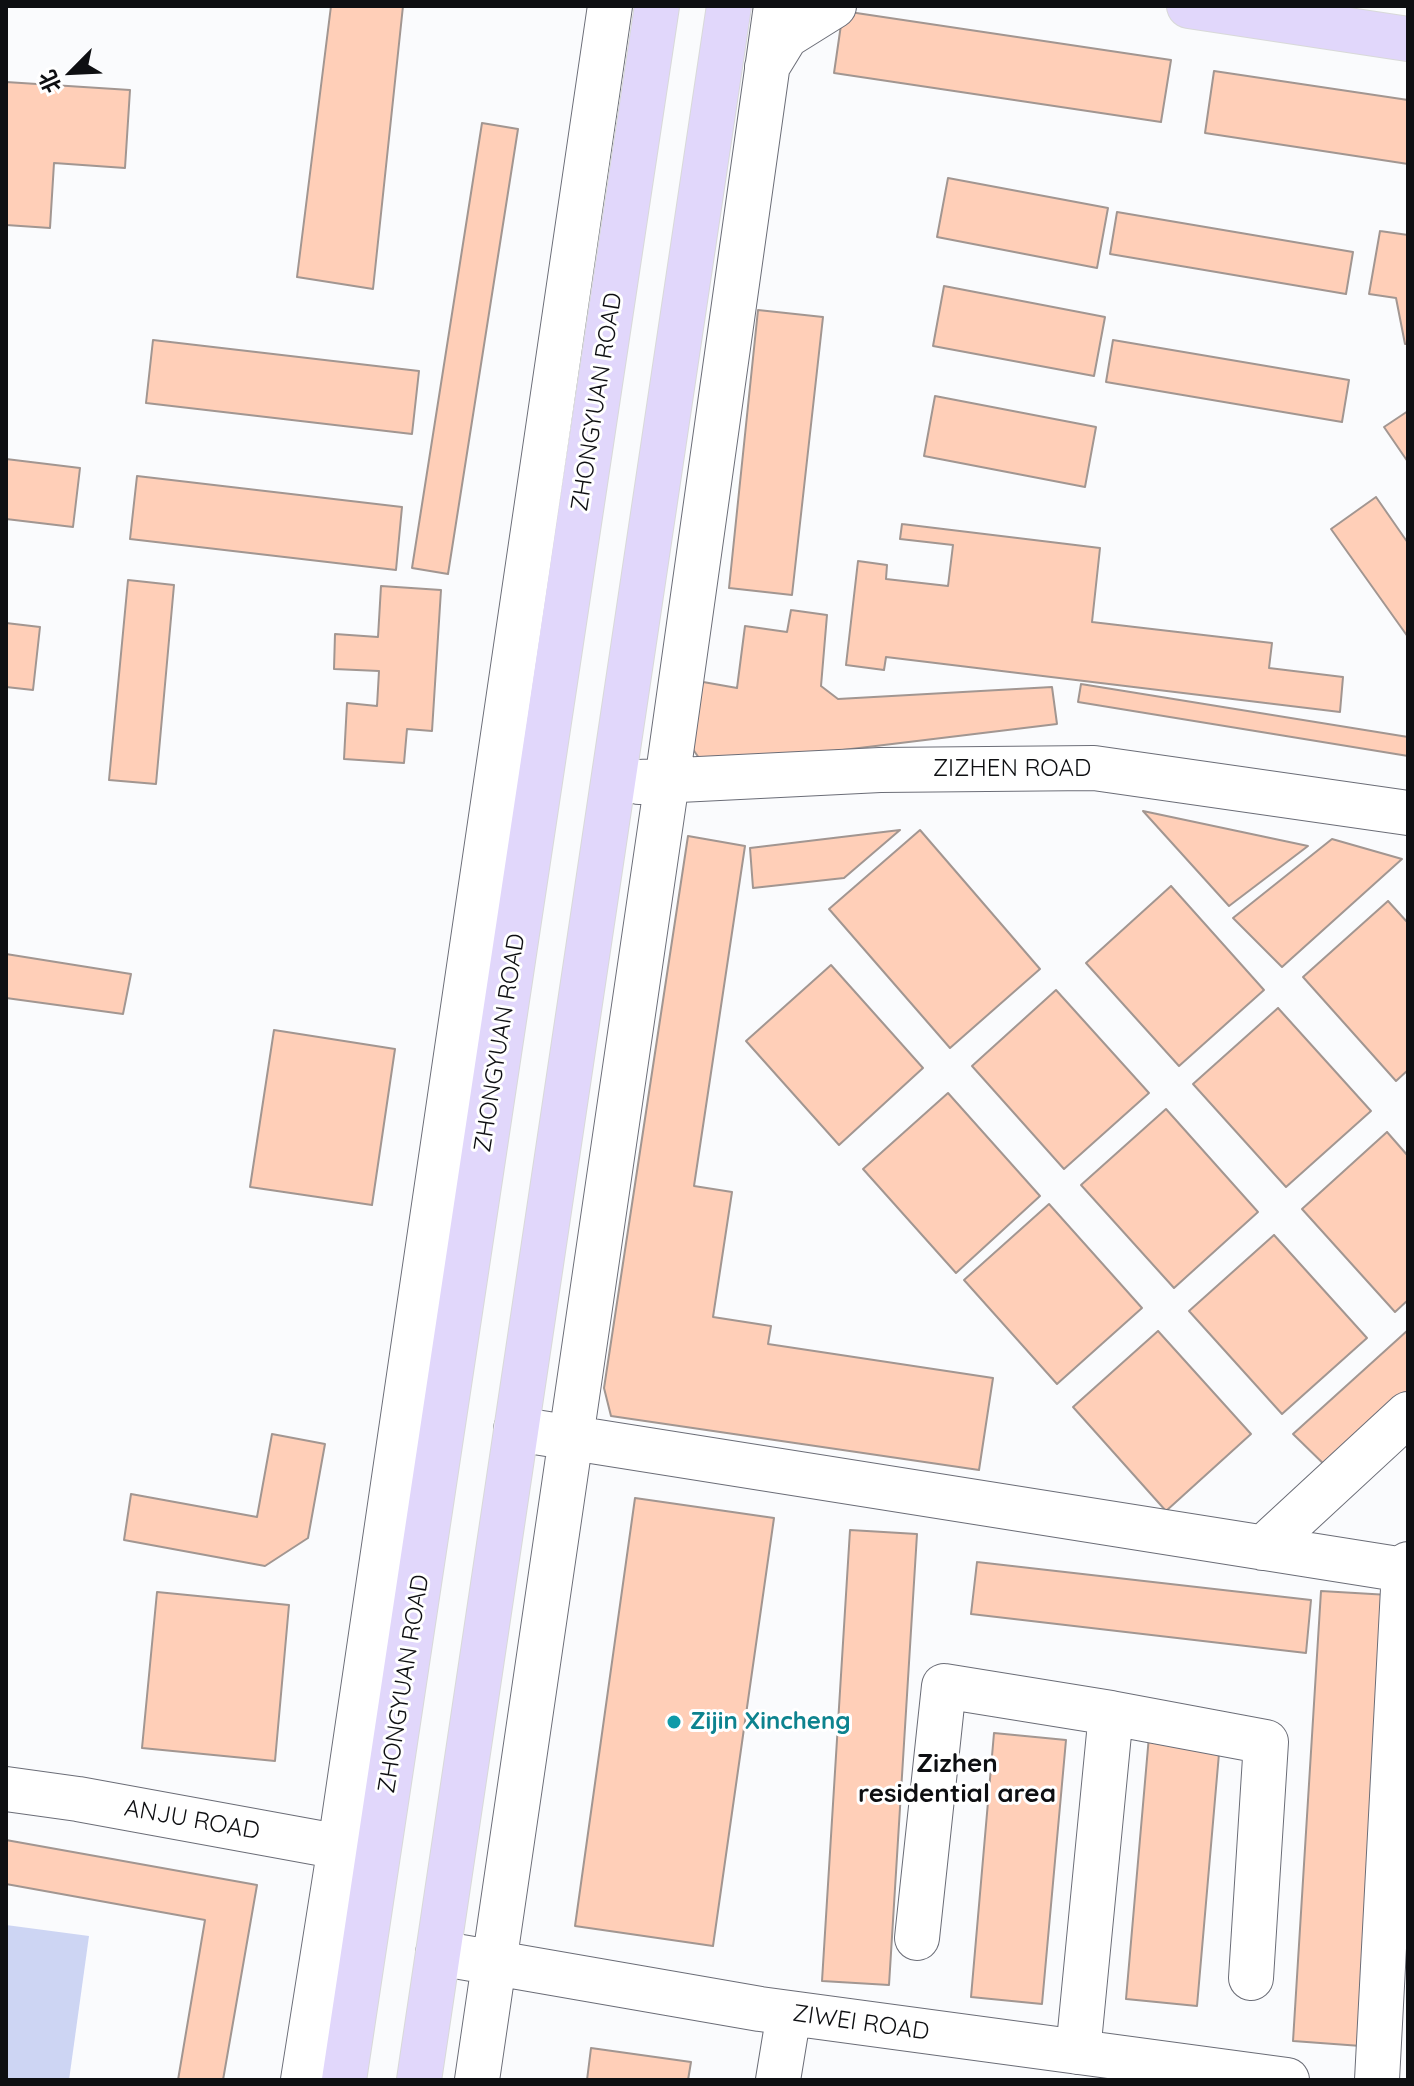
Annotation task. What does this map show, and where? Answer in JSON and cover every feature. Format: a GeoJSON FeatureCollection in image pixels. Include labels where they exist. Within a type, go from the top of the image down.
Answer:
{"type":"FeatureCollection","features":[{"type":"Feature","properties":{"kind":"main road","name":"ZHONGYUAN ROAD"},"geometry":{"type":"LineString","coordinates":[[344,2080],[359,1850],[657,6]]}},
{"type":"Feature","properties":{"kind":"main road"},"geometry":{"type":"LineString","coordinates":[[419,2080],[729,6]]}},
{"type":"Feature","properties":{"kind":"main road"},"geometry":{"type":"LineString","coordinates":[[1189,6],[1408,39]]}},
{"type":"Feature","properties":{"kind":"street"},"geometry":{"type":"LineString","coordinates":[[477,2080],[667,781],[776,6]]}},
{"type":"Feature","properties":{"kind":"street"},"geometry":{"type":"LineString","coordinates":[[706,159],[786,36],[834,6]]}},
{"type":"Feature","properties":{"kind":"street"},"geometry":{"type":"LineString","coordinates":[[604,17],[635,148]]}},
{"type":"Feature","properties":{"kind":"street"},"geometry":{"type":"LineString","coordinates":[[303,2080],[359,1850],[604,17]]}},
{"type":"Feature","properties":{"kind":"street","name":"ZIZHEN ROAD"},"geometry":{"type":"LineString","coordinates":[[613,782],[880,770],[1094,768],[1408,813]]}},
{"type":"Feature","properties":{"kind":"street"},"geometry":{"type":"LineString","coordinates":[[1263,1548],[1408,1414]]}},
{"type":"Feature","properties":{"kind":"street"},"geometry":{"type":"LineString","coordinates":[[516,1429],[1263,1548],[1406,1567],[1377,2080]]}},
{"type":"Feature","properties":{"kind":"street"},"geometry":{"type":"LineString","coordinates":[[917,1938],[944,1686],[1266,1742],[1251,1978]]}},
{"type":"Feature","properties":{"kind":"street"},"geometry":{"type":"LineString","coordinates":[[1078,2052],[1111,1713]]}},
{"type":"Feature","properties":{"kind":"street","name":"ANJU ROAD"},"geometry":{"type":"LineString","coordinates":[[6,1789],[78,1799],[359,1850]]}},
{"type":"Feature","properties":{"kind":"street","name":"ZIWEI ROAD"},"geometry":{"type":"LineString","coordinates":[[438,1953],[789,2013],[1287,2080]]}},
{"type":"Feature","properties":{"kind":"street"},"geometry":{"type":"LineString","coordinates":[[778,2080],[789,2013]]}},
{"type":"Feature","properties":{"kind":"shaded area"},"geometry":{"type":"Polygon","coordinates":[[[6,1925],[89,1936],[69,2080],[6,2080],[6,1925]]]}},
{"type":"Feature","properties":{"kind":"building"},"geometry":{"type":"Polygon","coordinates":[[[331,6],[403,6],[373,289],[297,277],[331,6]]]}},
{"type":"Feature","properties":{"kind":"building"},"geometry":{"type":"Polygon","coordinates":[[[843,11],[1171,60],[1161,122],[834,73],[843,11]]]}},
{"type":"Feature","properties":{"kind":"building"},"geometry":{"type":"Polygon","coordinates":[[[1214,71],[1408,100],[1408,164],[1205,133],[1214,71]]]}},
{"type":"Feature","properties":{"kind":"building"},"geometry":{"type":"Polygon","coordinates":[[[6,82],[130,90],[125,168],[54,163],[50,228],[6,225],[6,82]]]}},
{"type":"Feature","properties":{"kind":"building"},"geometry":{"type":"Polygon","coordinates":[[[482,123],[518,129],[448,574],[412,568],[482,123]]]}},
{"type":"Feature","properties":{"kind":"building"},"geometry":{"type":"Polygon","coordinates":[[[948,178],[1108,208],[1097,268],[937,237],[948,178]]]}},
{"type":"Feature","properties":{"kind":"building"},"geometry":{"type":"Polygon","coordinates":[[[1117,212],[1353,252],[1346,294],[1110,254],[1117,212]]]}},
{"type":"Feature","properties":{"kind":"building"},"geometry":{"type":"Polygon","coordinates":[[[1380,231],[1408,235],[1408,344],[1405,344],[1396,298],[1369,294],[1380,231]]]}},
{"type":"Feature","properties":{"kind":"building"},"geometry":{"type":"Polygon","coordinates":[[[944,286],[1105,317],[1094,376],[933,346],[944,286]]]}},
{"type":"Feature","properties":{"kind":"building"},"geometry":{"type":"Polygon","coordinates":[[[758,310],[823,317],[792,595],[729,588],[758,310]]]}},
{"type":"Feature","properties":{"kind":"building"},"geometry":{"type":"Polygon","coordinates":[[[153,340],[419,371],[412,434],[146,403],[153,340]]]}},
{"type":"Feature","properties":{"kind":"building"},"geometry":{"type":"Polygon","coordinates":[[[1113,340],[1349,380],[1342,422],[1106,382],[1113,340]]]}},
{"type":"Feature","properties":{"kind":"building"},"geometry":{"type":"Polygon","coordinates":[[[935,396],[1096,427],[1085,487],[924,456],[935,396]]]}},
{"type":"Feature","properties":{"kind":"building"},"geometry":{"type":"Polygon","coordinates":[[[1408,411],[1408,462],[1384,427],[1408,411]]]}},
{"type":"Feature","properties":{"kind":"building"},"geometry":{"type":"Polygon","coordinates":[[[6,459],[80,468],[73,527],[6,519],[6,459]]]}},
{"type":"Feature","properties":{"kind":"building"},"geometry":{"type":"Polygon","coordinates":[[[137,476],[402,507],[396,570],[130,539],[137,476]]]}},
{"type":"Feature","properties":{"kind":"building"},"geometry":{"type":"Polygon","coordinates":[[[1376,497],[1408,543],[1408,637],[1331,529],[1376,497]]]}},
{"type":"Feature","properties":{"kind":"building"},"geometry":{"type":"Polygon","coordinates":[[[902,524],[1100,548],[1092,622],[1272,643],[1269,668],[1343,677],[1340,712],[886,657],[884,670],[846,665],[858,561],[887,565],[886,579],[948,586],[953,545],[900,539],[902,524]]]}},
{"type":"Feature","properties":{"kind":"building"},"geometry":{"type":"Polygon","coordinates":[[[128,580],[174,585],[156,784],[109,780],[128,580]]]}},
{"type":"Feature","properties":{"kind":"building"},"geometry":{"type":"Polygon","coordinates":[[[381,586],[441,590],[432,731],[407,729],[404,763],[344,759],[347,703],[377,706],[379,671],[334,669],[335,634],[378,637],[381,586]]]}},
{"type":"Feature","properties":{"kind":"building"},"geometry":{"type":"Polygon","coordinates":[[[791,610],[827,615],[821,686],[838,699],[1052,687],[1057,724],[752,761],[699,758],[683,735],[692,680],[737,688],[745,626],[787,632],[791,610]]]}},
{"type":"Feature","properties":{"kind":"building"},"geometry":{"type":"Polygon","coordinates":[[[6,623],[40,627],[33,690],[6,687],[6,623]]]}},
{"type":"Feature","properties":{"kind":"building"},"geometry":{"type":"Polygon","coordinates":[[[1081,684],[1408,737],[1408,756],[1078,702],[1081,684]]]}},
{"type":"Feature","properties":{"kind":"building"},"geometry":{"type":"Polygon","coordinates":[[[1143,811],[1308,846],[1229,906],[1143,811]]]}},
{"type":"Feature","properties":{"kind":"building"},"geometry":{"type":"Polygon","coordinates":[[[900,830],[844,878],[753,888],[750,848],[900,830]]]}},
{"type":"Feature","properties":{"kind":"building"},"geometry":{"type":"Polygon","coordinates":[[[920,830],[1040,969],[950,1048],[829,909],[920,830]]]}},
{"type":"Feature","properties":{"kind":"building"},"geometry":{"type":"Polygon","coordinates":[[[688,836],[745,846],[694,1186],[732,1192],[713,1317],[771,1326],[768,1344],[993,1378],[979,1470],[611,1416],[604,1388],[688,836]]]}},
{"type":"Feature","properties":{"kind":"building"},"geometry":{"type":"Polygon","coordinates":[[[1332,839],[1402,859],[1282,967],[1233,918],[1332,839]]]}},
{"type":"Feature","properties":{"kind":"building"},"geometry":{"type":"Polygon","coordinates":[[[1171,886],[1264,990],[1179,1066],[1086,963],[1171,886]]]}},
{"type":"Feature","properties":{"kind":"building"},"geometry":{"type":"Polygon","coordinates":[[[1388,901],[1408,923],[1408,1070],[1396,1081],[1303,977],[1388,901]]]}},
{"type":"Feature","properties":{"kind":"building"},"geometry":{"type":"Polygon","coordinates":[[[6,954],[131,974],[123,1014],[6,998],[6,954]]]}},
{"type":"Feature","properties":{"kind":"building"},"geometry":{"type":"Polygon","coordinates":[[[831,965],[923,1068],[839,1145],[746,1041],[831,965]]]}},
{"type":"Feature","properties":{"kind":"building"},"geometry":{"type":"Polygon","coordinates":[[[1056,990],[1149,1093],[1064,1169],[972,1066],[1056,990]]]}},
{"type":"Feature","properties":{"kind":"building"},"geometry":{"type":"Polygon","coordinates":[[[1278,1008],[1371,1111],[1286,1187],[1193,1084],[1278,1008]]]}},
{"type":"Feature","properties":{"kind":"building"},"geometry":{"type":"Polygon","coordinates":[[[274,1030],[395,1049],[372,1205],[250,1187],[274,1030]]]}},
{"type":"Feature","properties":{"kind":"building"},"geometry":{"type":"Polygon","coordinates":[[[948,1093],[1040,1196],[956,1273],[863,1169],[948,1093]]]}},
{"type":"Feature","properties":{"kind":"building"},"geometry":{"type":"Polygon","coordinates":[[[1166,1109],[1258,1212],[1174,1288],[1081,1185],[1166,1109]]]}},
{"type":"Feature","properties":{"kind":"building"},"geometry":{"type":"Polygon","coordinates":[[[1387,1132],[1408,1156],[1408,1300],[1395,1312],[1302,1209],[1387,1132]]]}},
{"type":"Feature","properties":{"kind":"building"},"geometry":{"type":"Polygon","coordinates":[[[1049,1204],[1142,1308],[1057,1384],[964,1280],[1049,1204]]]}},
{"type":"Feature","properties":{"kind":"building"},"geometry":{"type":"Polygon","coordinates":[[[1274,1235],[1367,1338],[1282,1414],[1189,1311],[1274,1235]]]}},
{"type":"Feature","properties":{"kind":"building"},"geometry":{"type":"Polygon","coordinates":[[[1408,1330],[1408,1404],[1333,1473],[1293,1434],[1408,1330]]]}},
{"type":"Feature","properties":{"kind":"building"},"geometry":{"type":"Polygon","coordinates":[[[1158,1331],[1251,1434],[1166,1511],[1073,1407],[1158,1331]]]}},
{"type":"Feature","properties":{"kind":"building"},"geometry":{"type":"Polygon","coordinates":[[[272,1434],[325,1444],[308,1538],[265,1566],[124,1540],[131,1494],[257,1517],[272,1434]]]}},
{"type":"Feature","properties":{"kind":"building","name":"Zijin Xincheng"},"geometry":{"type":"Polygon","coordinates":[[[635,1498],[774,1518],[713,1946],[575,1926],[635,1498]]]}},
{"type":"Feature","properties":{"kind":"building"},"geometry":{"type":"Polygon","coordinates":[[[850,1530],[917,1534],[889,1985],[822,1981],[850,1530]]]}},
{"type":"Feature","properties":{"kind":"building"},"geometry":{"type":"Polygon","coordinates":[[[977,1562],[1311,1600],[1306,1653],[971,1614],[977,1562]]]}},
{"type":"Feature","properties":{"kind":"building"},"geometry":{"type":"Polygon","coordinates":[[[1321,1591],[1389,1595],[1361,2046],[1293,2041],[1321,1591]]]}},
{"type":"Feature","properties":{"kind":"building"},"geometry":{"type":"Polygon","coordinates":[[[157,1592],[289,1605],[275,1761],[142,1748],[157,1592]]]}},
{"type":"Feature","properties":{"kind":"building"},"geometry":{"type":"Polygon","coordinates":[[[994,1733],[1066,1740],[1042,2004],[971,1997],[994,1733]]]}},
{"type":"Feature","properties":{"kind":"building"},"geometry":{"type":"Polygon","coordinates":[[[1149,1736],[1220,1742],[1197,2006],[1126,1999],[1149,1736]]]}},
{"type":"Feature","properties":{"kind":"building"},"geometry":{"type":"Polygon","coordinates":[[[6,1840],[257,1885],[223,2080],[178,2080],[205,1920],[6,1884],[6,1840]]]}},
{"type":"Feature","properties":{"kind":"building"},"geometry":{"type":"Polygon","coordinates":[[[591,2048],[691,2062],[688,2080],[587,2080],[591,2048]]]}},
{"type":"Feature","properties":{"kind":"place","name":"Zijin Xincheng"},"geometry":{"type":"Point","coordinates":[674,1722]}},
{"type":"Feature","properties":{"kind":"district","name":"Zizhen residential area"},"geometry":{"type":"Point","coordinates":[957,1779]}}]}
